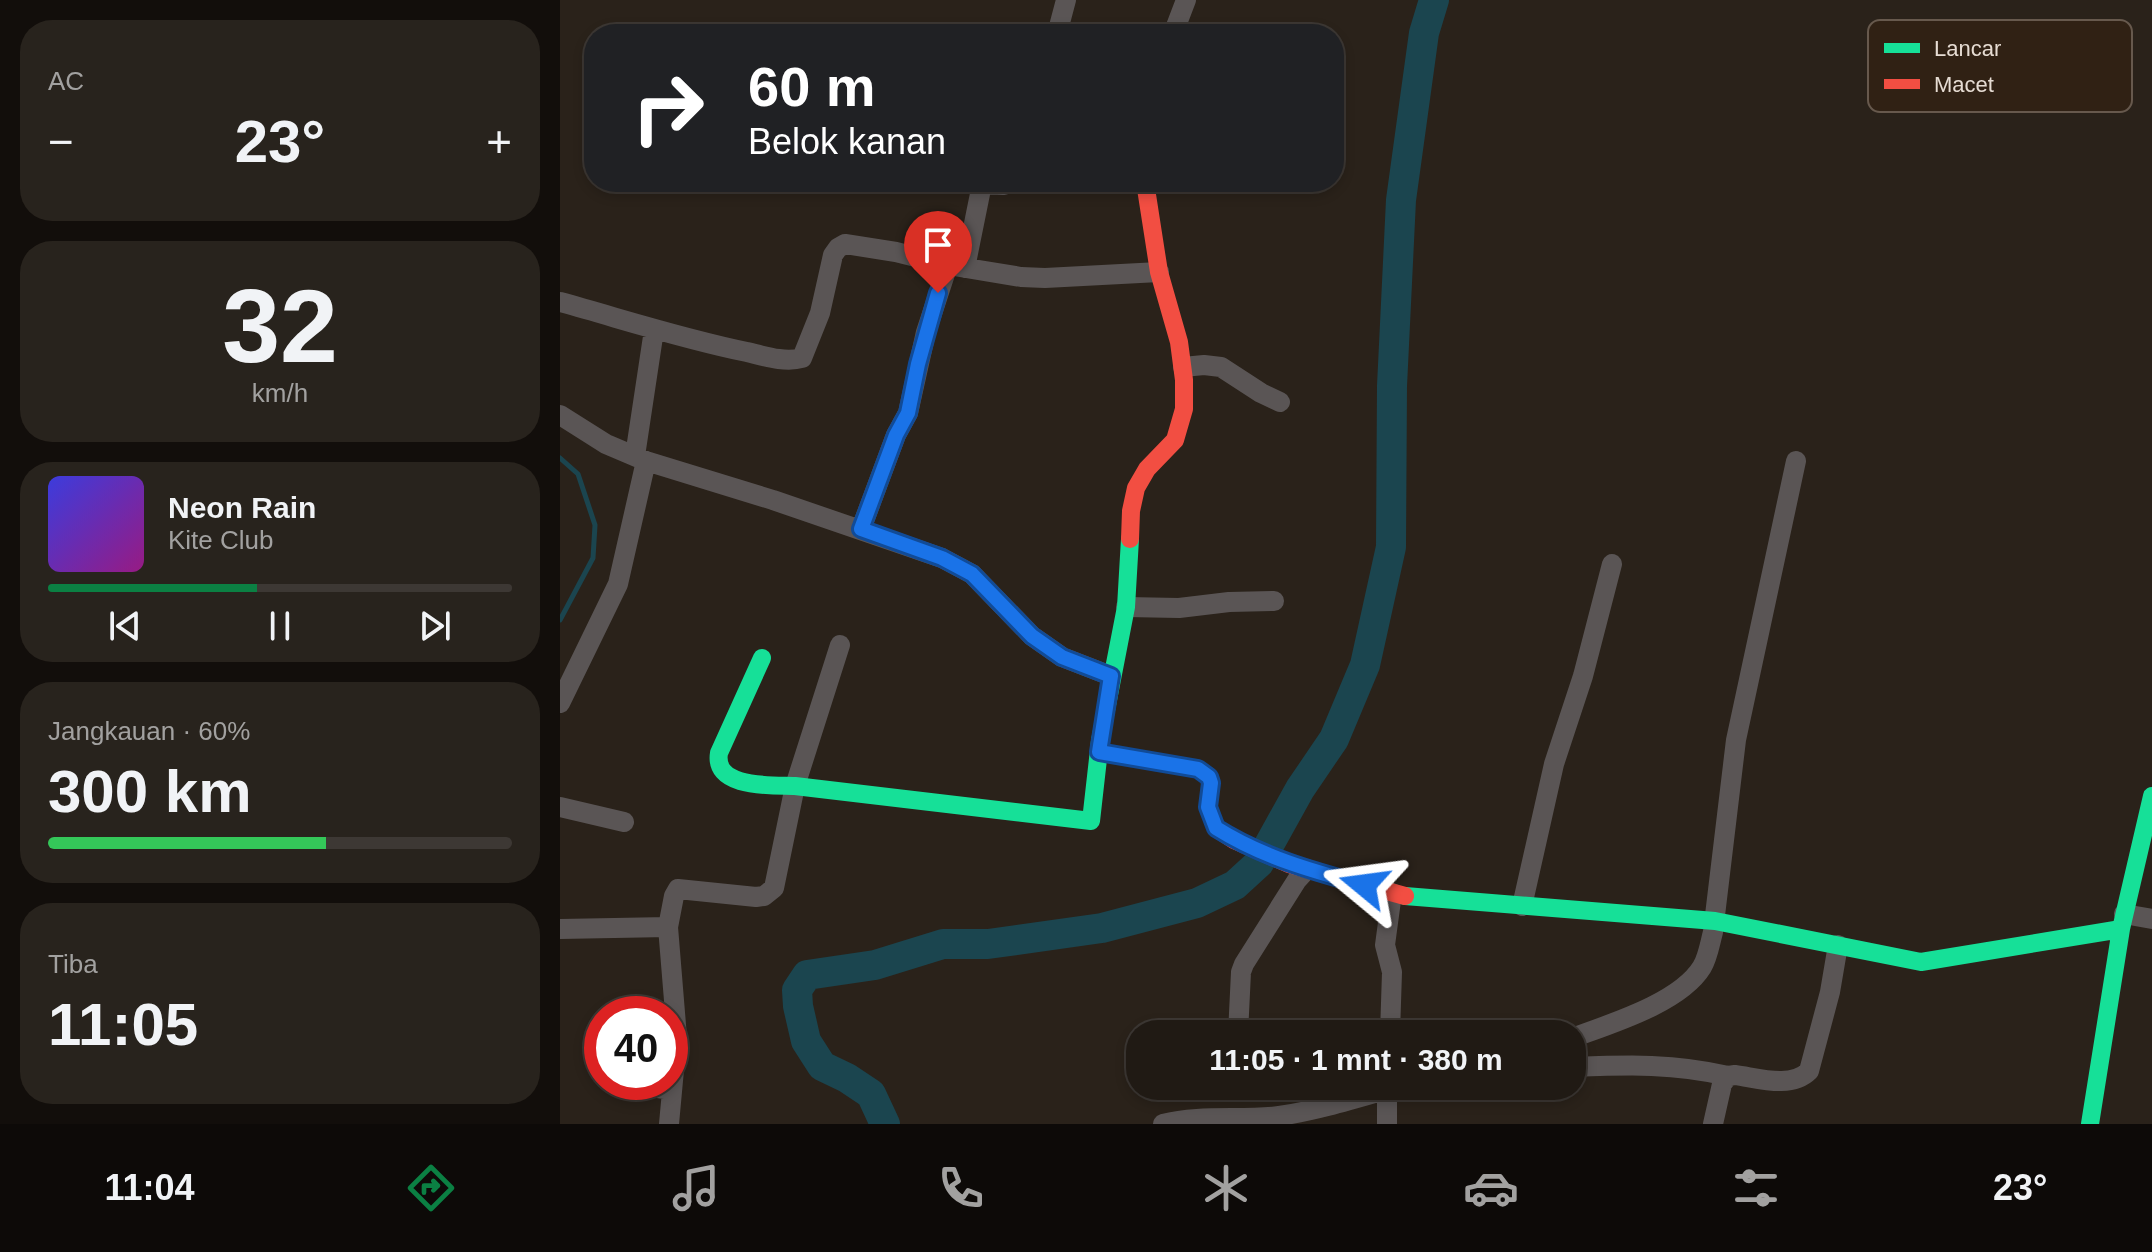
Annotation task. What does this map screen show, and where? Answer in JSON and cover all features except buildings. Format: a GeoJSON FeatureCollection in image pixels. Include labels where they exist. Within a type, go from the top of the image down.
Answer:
{"type":"FeatureCollection","features":[{"type":"Feature","properties":{"kind":"street"},"geometry":{"type":"LineString","coordinates":[[1060,24],[1066,0]]}},
{"type":"Feature","properties":{"kind":"street"},"geometry":{"type":"LineString","coordinates":[[1177,24],[1186,0]]}},
{"type":"Feature","properties":{"kind":"street"},"geometry":{"type":"LineString","coordinates":[[861,529],[896,435],[908,413],[926,332],[956,267],[976,192]]}},
{"type":"Feature","properties":{"kind":"street"},"geometry":{"type":"LineString","coordinates":[[762,658],[721,747],[718,764],[721,771],[749,783],[1091,821],[1111,676],[1126,607],[1131,511],[1136,488],[1147,469],[1175,440],[1184,409],[1179,342],[1159,272],[1147,192]]}},
{"type":"Feature","properties":{"kind":"street"},"geometry":{"type":"LineString","coordinates":[[560,302],[717,346],[796,360],[802,358],[813,333],[831,260],[841,245],[896,252],[998,275],[1045,278],[1159,272]]}},
{"type":"Feature","properties":{"kind":"street"},"geometry":{"type":"LineString","coordinates":[[560,703],[618,584],[640,459],[654,330]]}},
{"type":"Feature","properties":{"kind":"street"},"geometry":{"type":"LineString","coordinates":[[1183,367],[1221,367],[1280,402]]}},
{"type":"Feature","properties":{"kind":"street"},"geometry":{"type":"LineString","coordinates":[[560,415],[606,444],[640,459],[685,471],[942,558],[972,574],[1032,636],[1062,657],[1111,676]]}},
{"type":"Feature","properties":{"kind":"street"},"geometry":{"type":"LineString","coordinates":[[1586,1033],[1650,1009],[1687,983],[1705,962],[1715,921],[1736,740],[1796,461]]}},
{"type":"Feature","properties":{"kind":"street"},"geometry":{"type":"LineString","coordinates":[[1522,906],[1554,764],[1583,676],[1612,564]]}},
{"type":"Feature","properties":{"kind":"street"},"geometry":{"type":"LineString","coordinates":[[1126,607],[1179,608],[1274,601]]}},
{"type":"Feature","properties":{"kind":"street"},"geometry":{"type":"LineString","coordinates":[[674,996],[668,927],[678,889],[756,897],[764,896],[774,888],[795,786],[840,645]]}},
{"type":"Feature","properties":{"kind":"street"},"geometry":{"type":"LineString","coordinates":[[1099,752],[1198,769],[1209,777],[1211,783],[1208,807],[1216,828],[1234,840],[1298,866],[1410,897],[1715,921],[1921,962],[2122,922],[2152,919]]}},
{"type":"Feature","properties":{"kind":"street"},"geometry":{"type":"LineString","coordinates":[[2090,1124],[2122,922],[2152,796]]}},
{"type":"Feature","properties":{"kind":"street"},"geometry":{"type":"LineString","coordinates":[[560,807],[624,822]]}},
{"type":"Feature","properties":{"kind":"street"},"geometry":{"type":"LineString","coordinates":[[1239,1020],[1244,964],[1297,880],[1298,866]]}},
{"type":"Feature","properties":{"kind":"street"},"geometry":{"type":"LineString","coordinates":[[1390,1020],[1392,972],[1385,945],[1392,893]]}},
{"type":"Feature","properties":{"kind":"street"},"geometry":{"type":"LineString","coordinates":[[560,929],[668,927]]}},
{"type":"Feature","properties":{"kind":"street"},"geometry":{"type":"LineString","coordinates":[[1586,1067],[1664,1065],[1783,1081],[1803,1077],[1809,1071],[1830,992],[1838,945]]}},
{"type":"Feature","properties":{"kind":"street"},"geometry":{"type":"LineString","coordinates":[[1713,1124],[1720,1092],[1728,1076]]}},
{"type":"Feature","properties":{"kind":"street"},"geometry":{"type":"LineString","coordinates":[[669,1124],[671,1100]]}},
{"type":"Feature","properties":{"kind":"street"},"geometry":{"type":"LineString","coordinates":[[1163,1124],[1217,1117],[1276,1116],[1345,1100]]}},
{"type":"Feature","properties":{"kind":"street"},"geometry":{"type":"LineString","coordinates":[[1387,1124],[1390,1100]]}},
{"type":"Feature","properties":{"kind":"waterway"},"geometry":{"type":"LineString","coordinates":[[885,1124],[871,1094],[822,1066],[806,1041],[797,990],[807,975],[875,965],[943,944],[988,944],[1102,928],[1197,903],[1235,885],[1259,863],[1300,789],[1334,739],[1365,665],[1391,547],[1392,386],[1401,200],[1424,33],[1434,0]]}},
{"type":"Feature","properties":{"kind":"waterway"},"geometry":{"type":"LineString","coordinates":[[560,458],[578,474],[595,525],[593,558],[560,620]]}},
{"type":"Feature","properties":{"kind":"traffic: fast"},"geometry":{"type":"LineString","coordinates":[[762,658],[719,753],[720,765],[734,779],[759,785],[795,786],[1091,821],[1100,741],[1126,607],[1130,539]]}},
{"type":"Feature","properties":{"kind":"traffic: fast"},"geometry":{"type":"LineString","coordinates":[[2090,1124],[2121,929],[2152,796]]}},
{"type":"Feature","properties":{"kind":"traffic: fast"},"geometry":{"type":"LineString","coordinates":[[1405,896],[1715,921],[1921,962],[2121,929]]}},
{"type":"Feature","properties":{"kind":"traffic: jam"},"geometry":{"type":"LineString","coordinates":[[1130,539],[1136,488],[1147,469],[1175,440],[1184,409],[1179,342],[1159,272],[1147,192]]}},
{"type":"Feature","properties":{"kind":"traffic: jam"},"geometry":{"type":"LineString","coordinates":[[1099,752],[1198,769],[1209,777],[1211,783],[1208,807],[1216,828],[1234,840],[1289,864],[1405,896]]}},
{"type":"Feature","properties":{"kind":"route"},"geometry":{"type":"LineString","coordinates":[[938,293],[908,413],[896,435],[861,529],[942,558],[972,574],[1032,636],[1062,657],[1111,676],[1099,752],[1198,769],[1209,777],[1211,783],[1208,807],[1216,828],[1234,840],[1289,864],[1364,885]]}}]}
